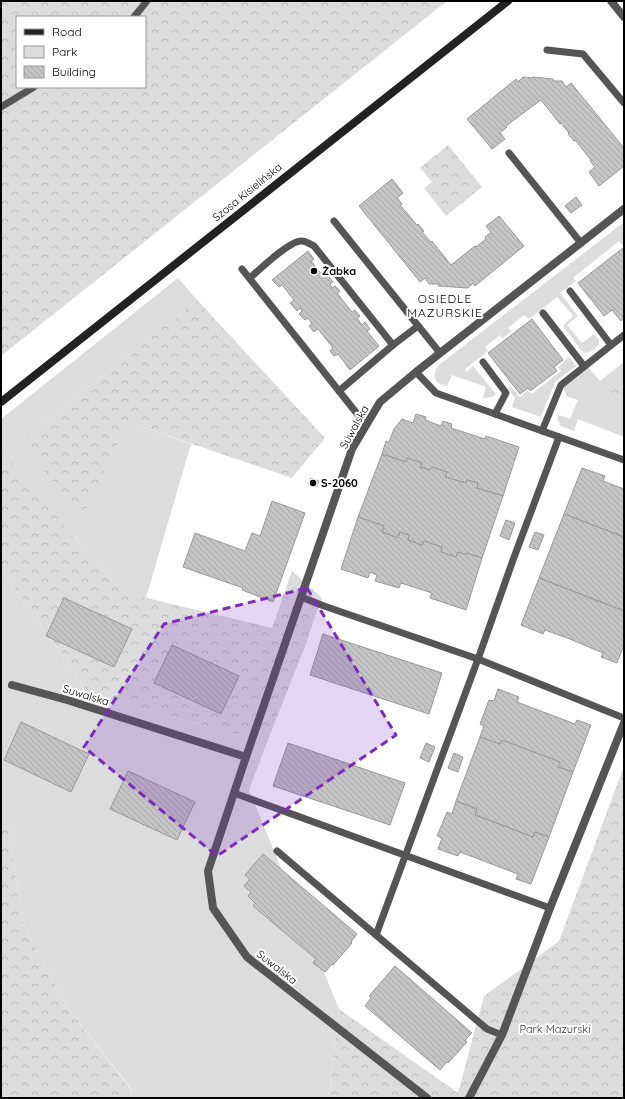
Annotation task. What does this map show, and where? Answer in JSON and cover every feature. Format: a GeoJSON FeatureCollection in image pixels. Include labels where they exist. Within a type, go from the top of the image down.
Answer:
{"type":"FeatureCollection","features":[{"type":"Feature","properties":{"kind":"street","name":"Szosa Kisielińska"},"geometry":{"type":"LineString","coordinates":[[1,402],[508,1]]}},
{"type":"Feature","properties":{"kind":"street"},"geometry":{"type":"LineString","coordinates":[[611,1],[624,17]]}},
{"type":"Feature","properties":{"kind":"street","name":"Suwalska"},"geometry":{"type":"LineString","coordinates":[[427,1098],[247,957],[213,908],[208,871],[352,449],[380,402],[440,353],[624,209]]}},
{"type":"Feature","properties":{"kind":"street","name":"Suwalska"},"geometry":{"type":"LineString","coordinates":[[12,685],[75,702],[246,757]]}},
{"type":"Feature","properties":{"kind":"street"},"geometry":{"type":"LineString","coordinates":[[469,1098],[502,1035],[550,908],[624,723]]}},
{"type":"Feature","properties":{"kind":"lane"},"geometry":{"type":"LineString","coordinates":[[135,16],[147,1]]}},
{"type":"Feature","properties":{"kind":"lane"},"geometry":{"type":"LineString","coordinates":[[547,50],[583,54],[624,103]]}},
{"type":"Feature","properties":{"kind":"lane"},"geometry":{"type":"LineString","coordinates":[[1,107],[32,88]]}},
{"type":"Feature","properties":{"kind":"lane"},"geometry":{"type":"LineString","coordinates":[[509,153],[581,243]]}},
{"type":"Feature","properties":{"kind":"lane"},"geometry":{"type":"LineString","coordinates":[[334,221],[440,353]]}},
{"type":"Feature","properties":{"kind":"lane"},"geometry":{"type":"LineString","coordinates":[[250,278],[286,248],[296,242],[302,241],[314,246],[393,345]]}},
{"type":"Feature","properties":{"kind":"lane"},"geometry":{"type":"LineString","coordinates":[[242,269],[366,425]]}},
{"type":"Feature","properties":{"kind":"lane"},"geometry":{"type":"LineString","coordinates":[[570,291],[611,345]]}},
{"type":"Feature","properties":{"kind":"lane"},"geometry":{"type":"LineString","coordinates":[[543,313],[584,366]]}},
{"type":"Feature","properties":{"kind":"lane"},"geometry":{"type":"LineString","coordinates":[[339,391],[393,345],[418,326]]}},
{"type":"Feature","properties":{"kind":"lane"},"geometry":{"type":"LineString","coordinates":[[542,431],[561,385],[624,335]]}},
{"type":"Feature","properties":{"kind":"lane"},"geometry":{"type":"LineString","coordinates":[[483,362],[506,393],[495,414]]}},
{"type":"Feature","properties":{"kind":"lane"},"geometry":{"type":"LineString","coordinates":[[416,372],[436,392],[624,460]]}},
{"type":"Feature","properties":{"kind":"lane"},"geometry":{"type":"LineString","coordinates":[[376,935],[478,659],[515,553],[559,437]]}},
{"type":"Feature","properties":{"kind":"lane"},"geometry":{"type":"LineString","coordinates":[[301,597],[478,659],[624,718]]}},
{"type":"Feature","properties":{"kind":"lane"},"geometry":{"type":"LineString","coordinates":[[234,793],[550,908]]}},
{"type":"Feature","properties":{"kind":"lane"},"geometry":{"type":"LineString","coordinates":[[277,851],[487,1029],[502,1035]]}},
{"type":"Feature","properties":{"kind":"highlighted area"},"geometry":{"type":"Polygon","coordinates":[[[307,588],[396,735],[217,856],[84,747],[164,624],[307,588]]]}},
{"type":"Feature","properties":{"kind":"green space"},"geometry":{"type":"Polygon","coordinates":[[[1,1],[447,1],[1,356],[1,1]]]}},
{"type":"Feature","properties":{"kind":"green space"},"geometry":{"type":"Polygon","coordinates":[[[448,145],[482,187],[446,216],[424,188],[432,182],[420,168],[448,145]]]}},
{"type":"Feature","properties":{"kind":"green space"},"geometry":{"type":"Polygon","coordinates":[[[624,222],[624,245],[623,246],[619,241],[573,278],[576,281],[560,293],[578,316],[567,325],[582,343],[594,334],[599,340],[599,344],[595,349],[585,353],[581,350],[563,326],[573,316],[557,297],[529,319],[524,315],[508,328],[512,331],[503,338],[500,335],[485,347],[488,351],[465,369],[467,372],[473,366],[496,394],[493,397],[483,398],[486,387],[452,375],[447,386],[437,382],[435,375],[439,365],[624,222]]]}},
{"type":"Feature","properties":{"kind":"green space"},"geometry":{"type":"Polygon","coordinates":[[[178,278],[197,300],[21,442],[128,422],[191,444],[146,598],[122,592],[5,454],[1,456],[1,419],[178,278]]]}},
{"type":"Feature","properties":{"kind":"green space"},"geometry":{"type":"Polygon","coordinates":[[[197,300],[325,438],[292,478],[128,422],[82,518],[21,442],[197,300]]]}},
{"type":"Feature","properties":{"kind":"green space"},"geometry":{"type":"Polygon","coordinates":[[[569,357],[576,366],[555,382],[541,417],[512,407],[515,398],[508,388],[510,386],[520,397],[527,391],[532,394],[561,371],[558,367],[569,357]]]}},
{"type":"Feature","properties":{"kind":"green space"},"geometry":{"type":"Polygon","coordinates":[[[624,362],[624,386],[618,388],[618,398],[619,396],[624,399],[624,437],[578,419],[574,431],[561,426],[557,419],[559,415],[570,419],[578,400],[566,396],[563,385],[587,366],[600,381],[624,362]]]}},
{"type":"Feature","properties":{"kind":"green space"},"geometry":{"type":"Polygon","coordinates":[[[614,385],[618,388],[624,386],[624,399],[619,396],[618,399],[609,393],[614,385]]]}},
{"type":"Feature","properties":{"kind":"green space"},"geometry":{"type":"Polygon","coordinates":[[[5,453],[74,537],[122,592],[272,628],[292,571],[322,598],[307,641],[267,742],[90,695],[1,569],[1,456],[5,453]]]}},
{"type":"Feature","properties":{"kind":"green space"},"geometry":{"type":"Polygon","coordinates":[[[1,569],[90,695],[267,742],[249,790],[339,1009],[329,1098],[105,1098],[132,1090],[67,1007],[23,924],[8,827],[1,824],[1,569]]]}},
{"type":"Feature","properties":{"kind":"green space","name":"Park Mazurski"},"geometry":{"type":"Polygon","coordinates":[[[624,766],[624,1098],[329,1098],[339,1009],[458,1093],[484,996],[559,941],[624,766]]]}},
{"type":"Feature","properties":{"kind":"green space"},"geometry":{"type":"Polygon","coordinates":[[[1,824],[8,827],[23,924],[67,1007],[132,1091],[105,1098],[1,1098],[1,824]]]}},
{"type":"Feature","properties":{"kind":"building"},"geometry":{"type":"Polygon","coordinates":[[[523,77],[562,81],[566,87],[571,83],[624,148],[624,166],[599,186],[589,172],[595,167],[590,161],[591,160],[541,100],[506,126],[507,127],[500,133],[505,139],[492,149],[467,119],[516,79],[518,82],[523,77]]]}},
{"type":"Feature","properties":{"kind":"building"},"geometry":{"type":"Polygon","coordinates":[[[392,179],[403,193],[397,198],[402,204],[400,205],[424,231],[422,232],[431,242],[432,241],[451,265],[486,239],[485,237],[491,232],[486,226],[499,216],[524,246],[475,286],[473,283],[468,288],[438,286],[439,284],[429,284],[425,278],[420,282],[359,206],[392,179]]]}},
{"type":"Feature","properties":{"kind":"building"},"geometry":{"type":"Polygon","coordinates":[[[576,197],[582,205],[571,213],[565,206],[576,197]]]}},
{"type":"Feature","properties":{"kind":"building"},"geometry":{"type":"Polygon","coordinates":[[[623,248],[624,318],[621,321],[612,310],[604,316],[578,283],[623,248]]]}},
{"type":"Feature","properties":{"kind":"building"},"geometry":{"type":"Polygon","coordinates":[[[308,251],[314,259],[311,261],[323,276],[326,273],[333,282],[330,284],[332,288],[335,286],[340,291],[337,293],[352,312],[355,310],[360,316],[357,318],[362,325],[365,322],[370,329],[367,331],[379,346],[350,370],[338,354],[334,356],[330,351],[333,348],[318,329],[314,332],[309,326],[312,324],[308,318],[305,320],[299,314],[302,311],[300,308],[297,311],[290,303],[294,300],[282,285],[279,287],[272,280],[308,251]]]}},
{"type":"Feature","properties":{"kind":"building"},"geometry":{"type":"Polygon","coordinates":[[[532,319],[563,360],[554,367],[557,371],[530,391],[528,388],[520,394],[488,353],[532,319]]]}},
{"type":"Feature","properties":{"kind":"building"},"geometry":{"type":"Polygon","coordinates":[[[416,414],[426,417],[425,420],[441,426],[443,421],[452,424],[451,428],[485,439],[486,436],[519,447],[503,496],[477,488],[478,483],[467,480],[466,483],[445,477],[447,472],[432,467],[430,470],[420,467],[422,463],[407,458],[406,462],[382,454],[386,441],[389,442],[394,429],[402,419],[413,423],[416,414]]]}},
{"type":"Feature","properties":{"kind":"building"},"geometry":{"type":"Polygon","coordinates":[[[382,454],[406,462],[407,458],[422,463],[420,467],[430,470],[432,467],[447,472],[445,477],[466,483],[467,480],[478,483],[477,488],[503,496],[482,558],[458,552],[456,557],[441,552],[442,547],[424,541],[422,545],[408,540],[409,535],[400,532],[398,538],[382,532],[384,526],[358,517],[382,454]]]}},
{"type":"Feature","properties":{"kind":"building"},"geometry":{"type":"Polygon","coordinates":[[[582,468],[605,476],[603,481],[624,489],[624,537],[564,514],[582,468]]]}},
{"type":"Feature","properties":{"kind":"building","name":"S-2060"},"geometry":{"type":"Polygon","coordinates":[[[311,478],[319,481],[316,487],[308,484],[311,478]]]}},
{"type":"Feature","properties":{"kind":"building"},"geometry":{"type":"Polygon","coordinates":[[[272,501],[305,513],[273,602],[242,590],[243,588],[183,567],[195,533],[245,551],[252,533],[260,536],[272,501]]]}},
{"type":"Feature","properties":{"kind":"building"},"geometry":{"type":"Polygon","coordinates":[[[564,514],[624,537],[624,611],[539,578],[564,514]]]}},
{"type":"Feature","properties":{"kind":"building"},"geometry":{"type":"Polygon","coordinates":[[[358,517],[384,526],[382,532],[398,538],[400,532],[409,535],[408,540],[422,545],[424,541],[442,547],[441,552],[456,557],[458,552],[482,558],[466,610],[430,598],[432,593],[401,583],[399,588],[375,581],[377,575],[370,572],[368,578],[341,569],[358,517]]]}},
{"type":"Feature","properties":{"kind":"building"},"geometry":{"type":"Polygon","coordinates":[[[506,520],[515,523],[509,540],[500,536],[506,520]]]}},
{"type":"Feature","properties":{"kind":"building"},"geometry":{"type":"Polygon","coordinates":[[[535,532],[544,535],[538,550],[529,547],[535,532]]]}},
{"type":"Feature","properties":{"kind":"building"},"geometry":{"type":"Polygon","coordinates":[[[539,578],[624,611],[624,645],[617,663],[601,657],[603,653],[570,639],[545,630],[543,634],[521,625],[539,578]]]}},
{"type":"Feature","properties":{"kind":"building"},"geometry":{"type":"Polygon","coordinates":[[[64,598],[132,629],[114,667],[46,636],[64,598]]]}},
{"type":"Feature","properties":{"kind":"building"},"geometry":{"type":"Polygon","coordinates":[[[323,634],[442,673],[429,714],[310,675],[323,634]]]}},
{"type":"Feature","properties":{"kind":"building"},"geometry":{"type":"Polygon","coordinates":[[[172,645],[239,676],[221,714],[154,683],[172,645]]]}},
{"type":"Feature","properties":{"kind":"building"},"geometry":{"type":"Polygon","coordinates":[[[498,689],[519,697],[517,702],[575,724],[577,720],[591,725],[573,772],[558,767],[560,762],[502,740],[500,744],[480,737],[484,726],[480,724],[489,700],[494,701],[498,689]]]}},
{"type":"Feature","properties":{"kind":"building"},"geometry":{"type":"Polygon","coordinates":[[[21,722],[89,754],[71,792],[4,760],[21,722]]]}},
{"type":"Feature","properties":{"kind":"building"},"geometry":{"type":"Polygon","coordinates":[[[480,737],[500,744],[502,740],[560,762],[558,767],[573,772],[549,837],[535,832],[533,837],[475,815],[477,809],[456,801],[480,737]]]}},
{"type":"Feature","properties":{"kind":"building"},"geometry":{"type":"Polygon","coordinates":[[[288,743],[405,783],[390,825],[273,786],[288,743]]]}},
{"type":"Feature","properties":{"kind":"building"},"geometry":{"type":"Polygon","coordinates":[[[426,743],[435,747],[429,762],[420,758],[426,743]]]}},
{"type":"Feature","properties":{"kind":"building"},"geometry":{"type":"Polygon","coordinates":[[[454,753],[463,757],[458,772],[448,768],[454,753]]]}},
{"type":"Feature","properties":{"kind":"building"},"geometry":{"type":"Polygon","coordinates":[[[128,771],[195,802],[177,840],[110,809],[128,771]]]}},
{"type":"Feature","properties":{"kind":"building"},"geometry":{"type":"Polygon","coordinates":[[[456,801],[477,809],[475,815],[533,837],[535,832],[549,837],[531,884],[516,879],[518,874],[460,852],[458,856],[438,849],[442,838],[437,836],[447,812],[452,814],[456,801]]]}},
{"type":"Feature","properties":{"kind":"building"},"geometry":{"type":"Polygon","coordinates":[[[263,854],[357,934],[351,942],[352,943],[325,972],[313,963],[316,959],[253,906],[255,903],[248,896],[251,892],[244,886],[250,879],[245,875],[263,854]]]}},
{"type":"Feature","properties":{"kind":"building"},"geometry":{"type":"Polygon","coordinates":[[[395,966],[472,1033],[465,1040],[467,1042],[440,1070],[365,1006],[371,998],[369,996],[395,966]]]}},
{"type":"Feature","properties":{"kind":"place","name":"Żabka"},"geometry":{"type":"Point","coordinates":[314,271]}},
{"type":"Feature","properties":{"kind":"place","name":"S-2060"},"geometry":{"type":"Point","coordinates":[313,483]}},
{"type":"Feature","properties":{"kind":"district","name":"OSIEDLE MAZURSKIE"},"geometry":{"type":"Point","coordinates":[445,306]}}]}
